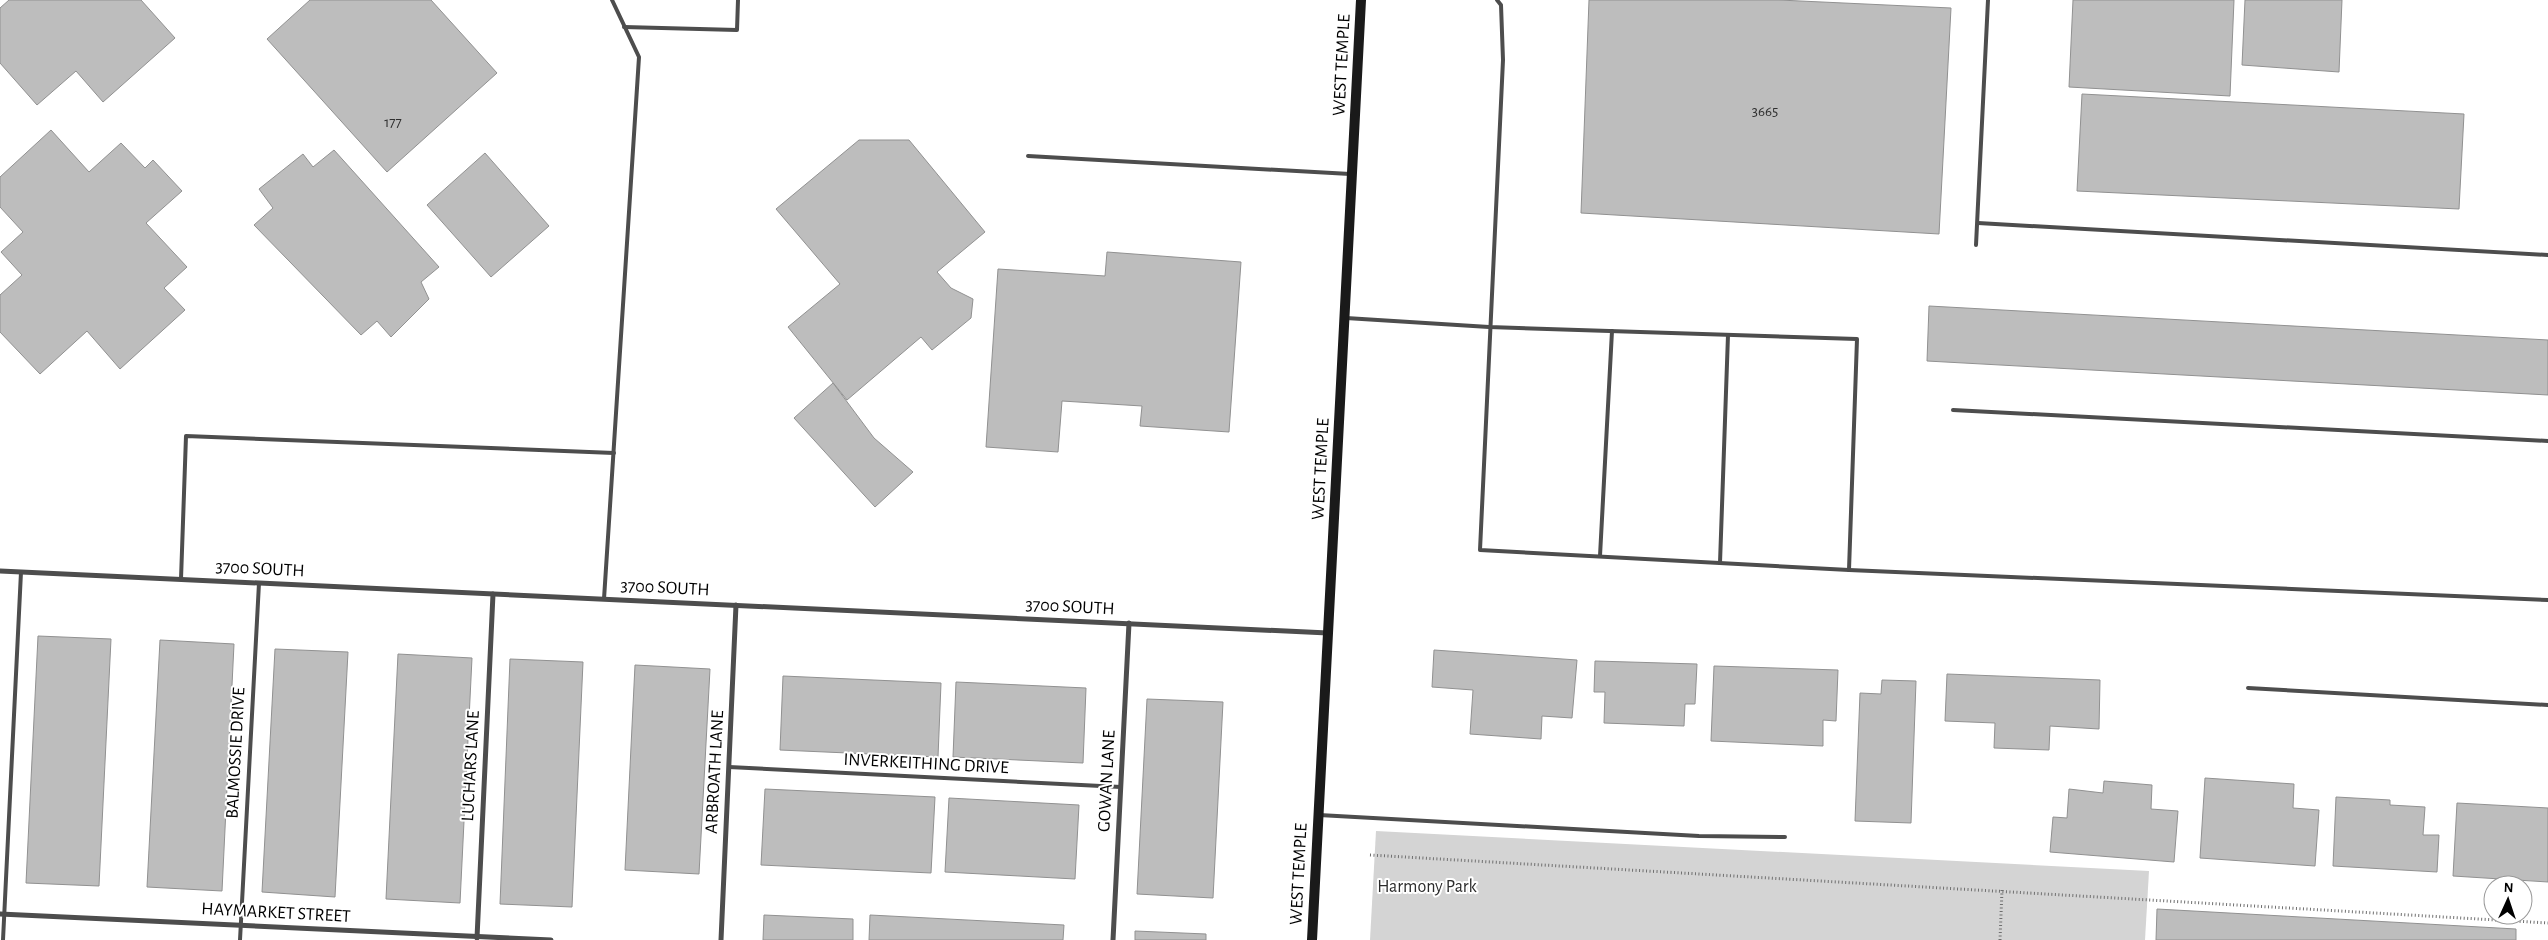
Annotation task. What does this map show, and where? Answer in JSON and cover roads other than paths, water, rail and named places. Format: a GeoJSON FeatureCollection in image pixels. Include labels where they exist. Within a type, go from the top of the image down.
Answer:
{"type":"FeatureCollection","features":[{"type":"Feature","properties":{"kind":"street","name":"WEST TEMPLE"},"geometry":{"type":"LineString","coordinates":[[1312,940],[1346,318],[1361,0]]}},
{"type":"Feature","properties":{"kind":"street","name":"3700 SOUTH"},"geometry":{"type":"LineString","coordinates":[[0,571],[1329,632]]}},
{"type":"Feature","properties":{"kind":"street","name":"LUCHARS LANE"},"geometry":{"type":"LineString","coordinates":[[477,938],[494,594]]}},
{"type":"Feature","properties":{"kind":"street","name":"ARBROATH LANE"},"geometry":{"type":"LineString","coordinates":[[721,940],[736,605]]}},
{"type":"Feature","properties":{"kind":"street","name":"GOWAN LANE"},"geometry":{"type":"LineString","coordinates":[[1113,940],[1129,624]]}},
{"type":"Feature","properties":{"kind":"street","name":"HAYMARKET STREET"},"geometry":{"type":"LineString","coordinates":[[2,914],[550,940]]}},
{"type":"Feature","properties":{"kind":"lane"},"geometry":{"type":"LineString","coordinates":[[604,599],[639,57],[612,0]]}},
{"type":"Feature","properties":{"kind":"lane"},"geometry":{"type":"LineString","coordinates":[[624,27],[737,30],[738,0]]}},
{"type":"Feature","properties":{"kind":"lane"},"geometry":{"type":"LineString","coordinates":[[1497,0],[1501,5],[1503,60],[1480,550],[1849,570],[2548,600]]}},
{"type":"Feature","properties":{"kind":"lane"},"geometry":{"type":"LineString","coordinates":[[1976,245],[1988,0]]}},
{"type":"Feature","properties":{"kind":"lane"},"geometry":{"type":"LineString","coordinates":[[1028,156],[1353,174]]}},
{"type":"Feature","properties":{"kind":"lane"},"geometry":{"type":"LineString","coordinates":[[1978,223],[2548,255]]}},
{"type":"Feature","properties":{"kind":"lane"},"geometry":{"type":"LineString","coordinates":[[1346,318],[1489,327],[1857,340],[1849,570]]}},
{"type":"Feature","properties":{"kind":"lane"},"geometry":{"type":"LineString","coordinates":[[1600,556],[1612,331]]}},
{"type":"Feature","properties":{"kind":"lane"},"geometry":{"type":"LineString","coordinates":[[1720,563],[1728,335]]}},
{"type":"Feature","properties":{"kind":"lane"},"geometry":{"type":"LineString","coordinates":[[1954,410],[2548,441]]}},
{"type":"Feature","properties":{"kind":"lane"},"geometry":{"type":"LineString","coordinates":[[181,579],[186,436],[614,453]]}},
{"type":"Feature","properties":{"kind":"lane"},"geometry":{"type":"LineString","coordinates":[[3,940],[2,914],[21,572]]}},
{"type":"Feature","properties":{"kind":"lane","name":"BALMOSSIE DRIVE"},"geometry":{"type":"LineString","coordinates":[[240,940],[259,583]]}},
{"type":"Feature","properties":{"kind":"lane"},"geometry":{"type":"LineString","coordinates":[[2248,688],[2548,705]]}},
{"type":"Feature","properties":{"kind":"lane","name":"INVERKEITHING DRIVE"},"geometry":{"type":"LineString","coordinates":[[729,767],[1121,787]]}},
{"type":"Feature","properties":{"kind":"lane"},"geometry":{"type":"LineString","coordinates":[[1319,815],[1699,836],[1785,837]]}},
{"type":"Feature","properties":{"kind":"park label","name":"Harmony Park"},"geometry":{"type":"Point","coordinates":[1427,887]}}]}
